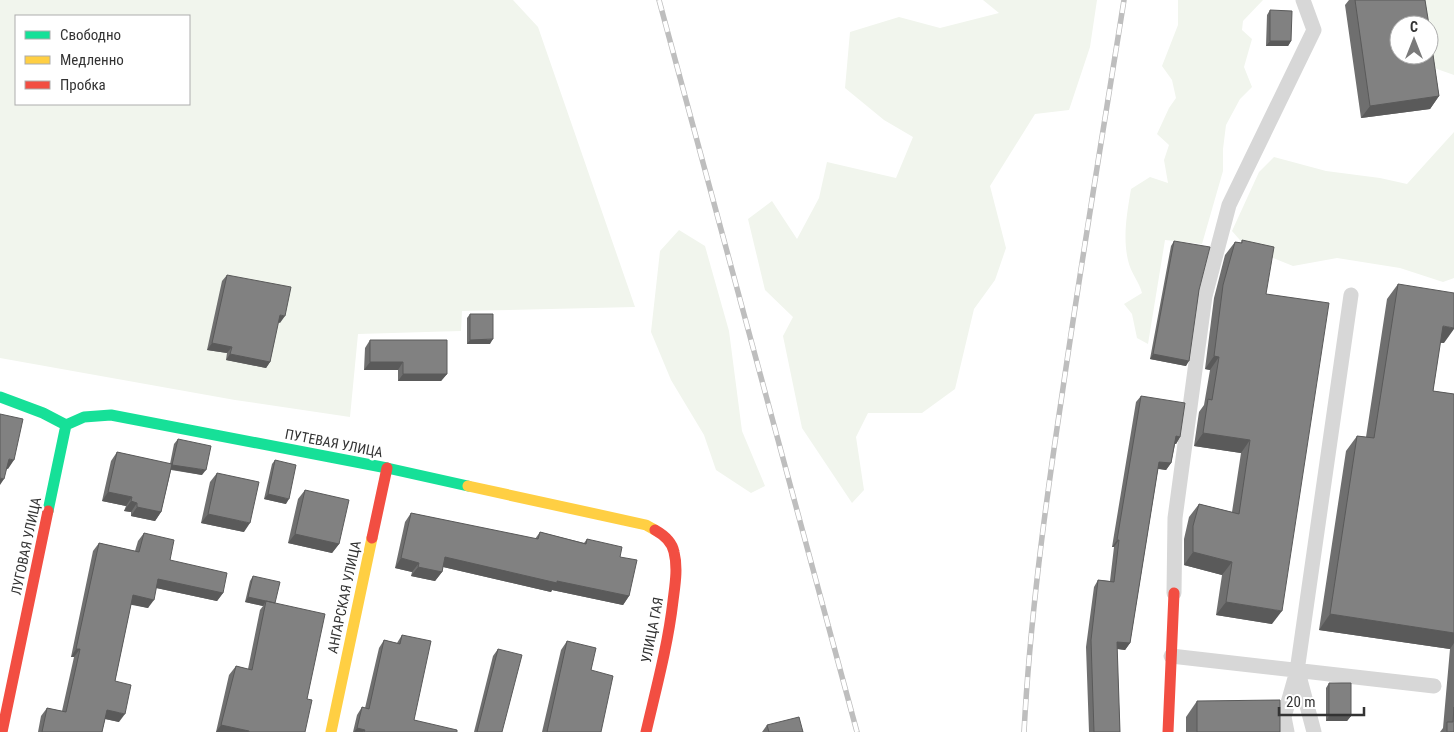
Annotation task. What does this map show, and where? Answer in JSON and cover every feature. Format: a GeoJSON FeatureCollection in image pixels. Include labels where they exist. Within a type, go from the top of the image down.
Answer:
{"type":"FeatureCollection","features":[{"type":"Feature","properties":{"kind":"street"},"geometry":{"type":"LineString","coordinates":[[0,397],[43,413],[66,425]]}},
{"type":"Feature","properties":{"kind":"street","name":"ПУТЕВАЯ УЛИЦА"},"geometry":{"type":"LineString","coordinates":[[66,425],[84,417],[111,415],[387,468],[646,525],[665,534]]}},
{"type":"Feature","properties":{"kind":"street","name":"ЛУГОВАЯ УЛИЦА"},"geometry":{"type":"LineString","coordinates":[[2,732],[66,425]]}},
{"type":"Feature","properties":{"kind":"street","name":"АНГАРСКАЯ УЛИЦА"},"geometry":{"type":"LineString","coordinates":[[330,732],[387,468]]}},
{"type":"Feature","properties":{"kind":"street","name":"УЛИЦА ГАЯ"},"geometry":{"type":"LineString","coordinates":[[646,732],[670,617],[676,575],[674,551],[665,534]]}},
{"type":"Feature","properties":{"kind":"street"},"geometry":{"type":"LineString","coordinates":[[1168,732],[1174,593]]}},
{"type":"Feature","properties":{"kind":"lane"},"geometry":{"type":"LineString","coordinates":[[1174,593],[1175,518],[1205,296],[1229,205],[1314,30],[1303,0]]}},
{"type":"Feature","properties":{"kind":"lane"},"geometry":{"type":"LineString","coordinates":[[1287,732],[1284,717],[1297,670],[1351,296]]}},
{"type":"Feature","properties":{"kind":"lane"},"geometry":{"type":"LineString","coordinates":[[1171,656],[1434,686]]}},
{"type":"Feature","properties":{"kind":"lane"},"geometry":{"type":"LineString","coordinates":[[1297,670],[1314,732]]}},
{"type":"Feature","properties":{"kind":"shaded area"},"geometry":{"type":"Polygon","coordinates":[[[0,0],[513,0],[538,27],[635,307],[462,311],[461,331],[358,334],[350,417],[235,400],[0,358],[0,0]]]}},
{"type":"Feature","properties":{"kind":"shaded area"},"geometry":{"type":"Polygon","coordinates":[[[983,0],[1097,0],[1090,47],[1069,110],[1035,114],[990,186],[1006,248],[995,280],[974,309],[955,389],[922,413],[868,413],[856,437],[864,490],[852,503],[802,428],[783,336],[793,317],[765,290],[748,219],[772,201],[797,239],[819,198],[827,162],[896,178],[913,137],[884,120],[845,88],[850,32],[899,17],[940,28],[999,13],[983,0]]]}},
{"type":"Feature","properties":{"kind":"shaded area"},"geometry":{"type":"Polygon","coordinates":[[[1178,0],[1263,0],[1243,21],[1242,30],[1252,39],[1244,67],[1252,87],[1240,99],[1226,125],[1223,171],[1202,244],[1165,240],[1148,344],[1137,338],[1132,314],[1124,304],[1142,293],[1129,264],[1126,246],[1126,227],[1131,189],[1150,177],[1168,183],[1164,160],[1169,145],[1157,134],[1169,108],[1176,98],[1172,80],[1162,66],[1178,25],[1178,0]]]}},
{"type":"Feature","properties":{"kind":"shaded area"},"geometry":{"type":"Polygon","coordinates":[[[1396,0],[1454,0],[1454,75],[1429,65],[1439,65],[1439,15],[1398,15],[1396,0]]]}},
{"type":"Feature","properties":{"kind":"shaded area"},"geometry":{"type":"Polygon","coordinates":[[[1454,132],[1454,278],[1443,282],[1400,268],[1337,258],[1293,266],[1246,247],[1232,231],[1259,172],[1274,157],[1326,171],[1380,178],[1407,184],[1454,132]]]}},
{"type":"Feature","properties":{"kind":"shaded area"},"geometry":{"type":"Polygon","coordinates":[[[679,230],[705,246],[729,331],[742,431],[765,486],[751,493],[716,470],[704,435],[671,380],[651,332],[660,251],[679,230]]]}},
{"type":"Feature","properties":{"kind":"building"},"geometry":{"type":"Polygon","coordinates":[[[1355,0],[1425,0],[1427,15],[1389,15],[1389,65],[1435,65],[1439,96],[1370,106],[1355,0]]]}},
{"type":"Feature","properties":{"kind":"building"},"geometry":{"type":"Polygon","coordinates":[[[1270,10],[1292,11],[1291,41],[1270,41],[1270,10]]]}},
{"type":"Feature","properties":{"kind":"building"},"geometry":{"type":"Polygon","coordinates":[[[1242,240],[1274,247],[1266,294],[1329,303],[1282,611],[1226,602],[1232,562],[1193,552],[1193,526],[1199,504],[1239,514],[1250,440],[1203,433],[1208,399],[1212,400],[1219,357],[1214,356],[1223,285],[1235,242],[1242,243],[1242,240]]]}},
{"type":"Feature","properties":{"kind":"building"},"geometry":{"type":"Polygon","coordinates":[[[1174,241],[1210,247],[1199,290],[1189,361],[1153,354],[1174,241]]]}},
{"type":"Feature","properties":{"kind":"building"},"geometry":{"type":"Polygon","coordinates":[[[227,275],[291,287],[285,316],[280,315],[270,362],[230,354],[232,347],[212,343],[227,275]]]}},
{"type":"Feature","properties":{"kind":"building"},"geometry":{"type":"Polygon","coordinates":[[[1398,284],[1454,293],[1454,328],[1443,326],[1433,391],[1454,394],[1454,633],[1330,614],[1357,436],[1374,438],[1398,284]]]}},
{"type":"Feature","properties":{"kind":"building"},"geometry":{"type":"Polygon","coordinates":[[[470,314],[493,314],[493,339],[470,340],[470,314]]]}},
{"type":"Feature","properties":{"kind":"building"},"geometry":{"type":"Polygon","coordinates":[[[370,340],[447,340],[447,374],[403,374],[403,362],[370,362],[370,340]]]}},
{"type":"Feature","properties":{"kind":"building"},"geometry":{"type":"Polygon","coordinates":[[[1141,396],[1185,403],[1180,437],[1176,436],[1171,463],[1159,462],[1130,643],[1117,642],[1120,732],[1094,732],[1091,640],[1098,580],[1114,582],[1119,540],[1117,540],[1141,396]]]}},
{"type":"Feature","properties":{"kind":"building"},"geometry":{"type":"Polygon","coordinates":[[[0,414],[23,419],[14,460],[9,459],[4,479],[0,478],[0,414]]]}},
{"type":"Feature","properties":{"kind":"building"},"geometry":{"type":"Polygon","coordinates":[[[178,439],[211,446],[206,470],[172,465],[178,439]]]}},
{"type":"Feature","properties":{"kind":"building"},"geometry":{"type":"Polygon","coordinates":[[[117,452],[172,464],[161,512],[137,507],[137,503],[131,501],[132,497],[108,492],[117,452]]]}},
{"type":"Feature","properties":{"kind":"building"},"geometry":{"type":"Polygon","coordinates":[[[275,460],[296,465],[289,499],[268,494],[275,460]]]}},
{"type":"Feature","properties":{"kind":"building"},"geometry":{"type":"Polygon","coordinates":[[[217,473],[259,482],[250,523],[208,514],[217,473]]]}},
{"type":"Feature","properties":{"kind":"building"},"geometry":{"type":"Polygon","coordinates":[[[305,490],[349,500],[339,544],[295,534],[305,490]]]}},
{"type":"Feature","properties":{"kind":"building"},"geometry":{"type":"Polygon","coordinates":[[[411,513],[538,539],[540,532],[586,544],[587,539],[622,547],[620,557],[637,560],[629,596],[557,581],[557,583],[445,557],[442,572],[418,567],[419,563],[401,558],[411,513]]]}},
{"type":"Feature","properties":{"kind":"building"},"geometry":{"type":"Polygon","coordinates":[[[144,533],[174,540],[170,560],[227,573],[223,593],[158,579],[154,600],[133,595],[115,681],[131,685],[125,714],[107,710],[102,732],[42,732],[47,708],[66,712],[80,649],[76,649],[99,543],[139,552],[144,533]]]}},
{"type":"Feature","properties":{"kind":"building"},"geometry":{"type":"Polygon","coordinates":[[[253,576],[280,582],[275,603],[248,597],[253,576]]]}},
{"type":"Feature","properties":{"kind":"building"},"geometry":{"type":"Polygon","coordinates":[[[266,601],[325,614],[307,699],[312,700],[305,732],[249,732],[221,725],[236,666],[252,670],[266,601]]]}},
{"type":"Feature","properties":{"kind":"building"},"geometry":{"type":"Polygon","coordinates":[[[402,635],[431,641],[414,720],[457,730],[457,732],[364,732],[365,730],[357,728],[362,707],[369,709],[384,640],[400,644],[402,635]]]}},
{"type":"Feature","properties":{"kind":"building"},"geometry":{"type":"Polygon","coordinates":[[[567,641],[596,648],[591,670],[613,676],[601,732],[547,732],[567,641]]]}},
{"type":"Feature","properties":{"kind":"building"},"geometry":{"type":"Polygon","coordinates":[[[498,649],[522,655],[502,732],[477,732],[498,649]]]}},
{"type":"Feature","properties":{"kind":"building"},"geometry":{"type":"Polygon","coordinates":[[[1329,683],[1351,683],[1351,716],[1329,716],[1329,683]]]}},
{"type":"Feature","properties":{"kind":"building"},"geometry":{"type":"Polygon","coordinates":[[[1280,700],[1280,732],[1197,732],[1197,701],[1280,700]]]}},
{"type":"Feature","properties":{"kind":"building"},"geometry":{"type":"Polygon","coordinates":[[[1454,707],[1454,732],[1447,732],[1447,722],[1453,722],[1454,707]]]}},
{"type":"Feature","properties":{"kind":"building"},"geometry":{"type":"Polygon","coordinates":[[[799,717],[803,732],[769,732],[767,725],[799,717]]]}},
{"type":"Feature","properties":{"kind":"railway"},"geometry":{"type":"LineString","coordinates":[[659,0],[857,732]]}},
{"type":"Feature","properties":{"kind":"railway"},"geometry":{"type":"LineString","coordinates":[[1024,732],[1034,605],[1050,479],[1124,0]]}},
{"type":"Feature","properties":{"kind":"traffic: fast"},"geometry":{"type":"LineString","coordinates":[[0,397],[43,413],[66,425],[84,417],[111,415],[387,468],[468,486]]}},
{"type":"Feature","properties":{"kind":"traffic: fast"},"geometry":{"type":"LineString","coordinates":[[48,511],[66,425]]}},
{"type":"Feature","properties":{"kind":"traffic: slow"},"geometry":{"type":"LineString","coordinates":[[468,486],[646,525],[655,530]]}},
{"type":"Feature","properties":{"kind":"traffic: slow"},"geometry":{"type":"LineString","coordinates":[[331,732],[372,538]]}},
{"type":"Feature","properties":{"kind":"traffic: jam"},"geometry":{"type":"LineString","coordinates":[[372,538],[387,468]]}},
{"type":"Feature","properties":{"kind":"traffic: jam"},"geometry":{"type":"LineString","coordinates":[[2,732],[48,511]]}},
{"type":"Feature","properties":{"kind":"traffic: jam"},"geometry":{"type":"LineString","coordinates":[[646,732],[668,634],[676,576],[673,548],[667,539],[655,530]]}},
{"type":"Feature","properties":{"kind":"traffic: jam"},"geometry":{"type":"LineString","coordinates":[[1168,732],[1174,593]]}}]}
